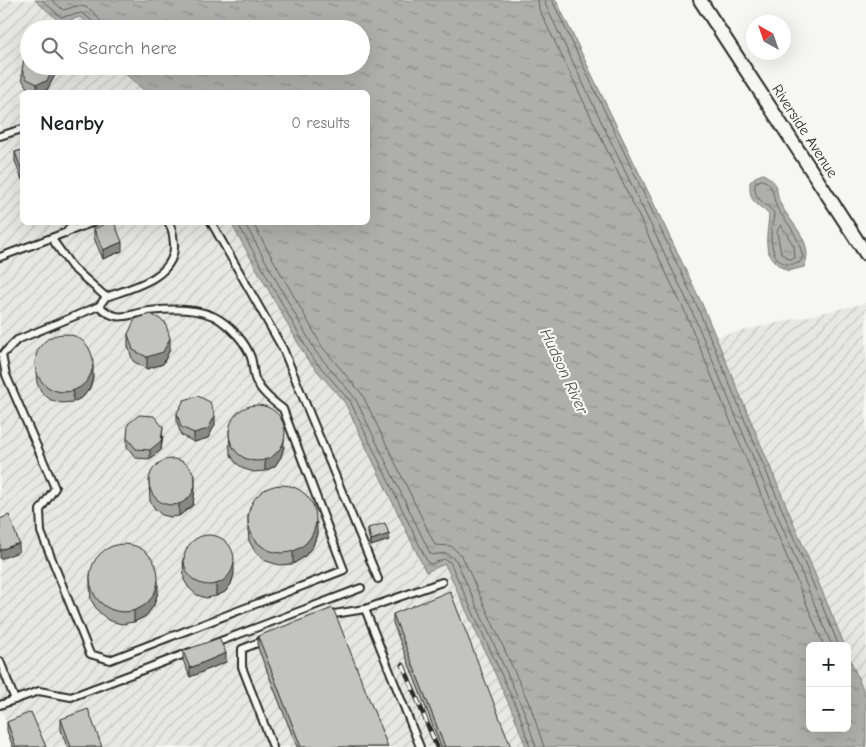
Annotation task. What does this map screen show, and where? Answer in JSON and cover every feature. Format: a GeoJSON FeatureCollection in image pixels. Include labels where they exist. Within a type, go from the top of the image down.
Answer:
{"type":"FeatureCollection","features":[{"type":"Feature","properties":{"kind":"street","name":"Riverside Avenue"},"geometry":{"type":"LineString","coordinates":[[700,0],[866,254]]}},
{"type":"Feature","properties":{"kind":"lane"},"geometry":{"type":"LineString","coordinates":[[0,136],[20,130]]}},
{"type":"Feature","properties":{"kind":"lane"},"geometry":{"type":"LineString","coordinates":[[65,234],[71,225]]}},
{"type":"Feature","properties":{"kind":"lane"},"geometry":{"type":"LineString","coordinates":[[0,257],[87,225]]}},
{"type":"Feature","properties":{"kind":"lane"},"geometry":{"type":"LineString","coordinates":[[99,306],[108,315],[121,317],[149,311],[195,310],[219,320],[238,335],[250,355],[255,380],[262,391],[283,409],[344,570],[110,660],[90,654],[41,532],[40,510],[55,488],[6,375],[2,354],[17,340],[99,306],[106,297],[148,282],[164,270],[174,253],[173,231],[170,225]]}},
{"type":"Feature","properties":{"kind":"lane"},"geometry":{"type":"LineString","coordinates":[[213,225],[283,349],[378,579]]}},
{"type":"Feature","properties":{"kind":"lane"},"geometry":{"type":"LineString","coordinates":[[52,239],[72,267],[106,297]]}},
{"type":"Feature","properties":{"kind":"lane"},"geometry":{"type":"LineString","coordinates":[[325,616],[365,609],[442,582]]}},
{"type":"Feature","properties":{"kind":"lane"},"geometry":{"type":"LineString","coordinates":[[0,705],[39,691],[72,697],[361,588]]}},
{"type":"Feature","properties":{"kind":"lane"},"geometry":{"type":"LineString","coordinates":[[365,609],[420,747]]}},
{"type":"Feature","properties":{"kind":"lane"},"geometry":{"type":"LineString","coordinates":[[269,638],[242,649],[240,656],[242,667],[273,747]]}},
{"type":"Feature","properties":{"kind":"lane"},"geometry":{"type":"LineString","coordinates":[[0,661],[15,700]]}},
{"type":"Feature","properties":{"kind":"shaded area"},"geometry":{"type":"Polygon","coordinates":[[[0,0],[35,0],[57,20],[20,20],[20,75],[126,75],[144,90],[20,90],[20,225],[232,225],[307,359],[345,403],[426,572],[445,564],[514,715],[526,747],[16,747],[0,706],[0,0]]]}},
{"type":"Feature","properties":{"kind":"shaded area"},"geometry":{"type":"Polygon","coordinates":[[[80,17],[84,20],[70,20],[80,17]]]}},
{"type":"Feature","properties":{"kind":"shaded area"},"geometry":{"type":"Polygon","coordinates":[[[866,303],[866,697],[851,661],[851,642],[843,642],[715,337],[866,303]]]}},
{"type":"Feature","properties":{"kind":"water","name":"Hudson River"},"geometry":{"type":"Polygon","coordinates":[[[35,0],[556,0],[702,304],[843,642],[806,642],[806,732],[851,732],[851,661],[866,697],[866,747],[526,747],[514,715],[445,564],[426,572],[345,403],[307,359],[232,225],[370,225],[370,90],[144,90],[126,75],[370,75],[370,20],[84,20],[80,17],[70,20],[58,20],[35,0]]]}},
{"type":"Feature","properties":{"kind":"water"},"geometry":{"type":"Polygon","coordinates":[[[763,174],[773,181],[781,205],[801,234],[807,250],[804,267],[788,271],[779,266],[769,254],[767,240],[769,215],[754,202],[750,189],[750,182],[755,177],[763,174]]]}},
{"type":"Feature","properties":{"kind":"building"},"geometry":{"type":"Polygon","coordinates":[[[25,75],[50,75],[47,81],[37,84],[27,79],[25,75]]]}},
{"type":"Feature","properties":{"kind":"building"},"geometry":{"type":"Polygon","coordinates":[[[20,151],[20,166],[15,152],[20,151]]]}},
{"type":"Feature","properties":{"kind":"building"},"geometry":{"type":"Polygon","coordinates":[[[103,225],[115,225],[122,242],[103,250],[94,229],[103,225]]]}},
{"type":"Feature","properties":{"kind":"building"},"geometry":{"type":"Polygon","coordinates":[[[151,314],[165,322],[170,338],[163,352],[147,357],[133,350],[128,334],[135,319],[151,314]]]}},
{"type":"Feature","properties":{"kind":"building"},"geometry":{"type":"Polygon","coordinates":[[[64,334],[80,339],[88,347],[93,363],[88,379],[80,387],[64,392],[48,387],[40,379],[35,363],[40,347],[48,339],[64,334]]]}},
{"type":"Feature","properties":{"kind":"building"},"geometry":{"type":"Polygon","coordinates":[[[198,396],[210,402],[215,416],[208,429],[194,433],[181,427],[177,413],[184,400],[198,396]]]}},
{"type":"Feature","properties":{"kind":"building"},"geometry":{"type":"Polygon","coordinates":[[[257,405],[272,410],[280,418],[285,433],[280,448],[272,456],[257,461],[242,456],[234,448],[229,433],[234,418],[242,410],[257,405]]]}},
{"type":"Feature","properties":{"kind":"building"},"geometry":{"type":"Polygon","coordinates":[[[139,415],[154,416],[163,427],[161,441],[150,450],[136,449],[127,438],[128,424],[139,415]]]}},
{"type":"Feature","properties":{"kind":"building"},"geometry":{"type":"Polygon","coordinates":[[[172,459],[185,463],[191,469],[195,482],[191,495],[185,501],[172,505],[159,501],[153,495],[149,482],[153,469],[159,463],[172,459]]]}},
{"type":"Feature","properties":{"kind":"building"},"geometry":{"type":"Polygon","coordinates":[[[289,485],[301,491],[310,500],[316,512],[314,532],[306,543],[289,553],[275,553],[258,543],[250,532],[248,512],[258,495],[269,487],[289,485]]]}},
{"type":"Feature","properties":{"kind":"building"},"geometry":{"type":"Polygon","coordinates":[[[9,515],[19,543],[0,550],[0,519],[9,515]]]}},
{"type":"Feature","properties":{"kind":"building"},"geometry":{"type":"Polygon","coordinates":[[[385,523],[389,534],[371,540],[368,528],[385,523]]]}},
{"type":"Feature","properties":{"kind":"building"},"geometry":{"type":"Polygon","coordinates":[[[204,535],[214,535],[227,542],[234,555],[234,565],[227,578],[214,585],[204,585],[195,581],[188,574],[184,565],[184,555],[188,546],[195,539],[204,535]]]}},
{"type":"Feature","properties":{"kind":"building"},"geometry":{"type":"Polygon","coordinates":[[[124,544],[137,547],[148,554],[155,565],[158,578],[155,591],[148,602],[137,609],[124,612],[111,609],[100,602],[93,591],[90,578],[93,565],[100,554],[111,547],[124,544]]]}},
{"type":"Feature","properties":{"kind":"building"},"geometry":{"type":"Polygon","coordinates":[[[450,591],[511,747],[445,747],[393,614],[450,591]]]}},
{"type":"Feature","properties":{"kind":"building"},"geometry":{"type":"Polygon","coordinates":[[[333,608],[388,747],[301,747],[258,636],[333,608]]]}},
{"type":"Feature","properties":{"kind":"building"},"geometry":{"type":"Polygon","coordinates":[[[219,638],[226,653],[190,668],[183,651],[219,638]]]}},
{"type":"Feature","properties":{"kind":"building"},"geometry":{"type":"Polygon","coordinates":[[[88,709],[102,747],[71,747],[61,719],[88,709]]]}},
{"type":"Feature","properties":{"kind":"building"},"geometry":{"type":"Polygon","coordinates":[[[31,712],[46,747],[16,747],[7,722],[31,712]]]}},
{"type":"Feature","properties":{"kind":"railway"},"geometry":{"type":"LineString","coordinates":[[403,665],[437,747]]}}]}
